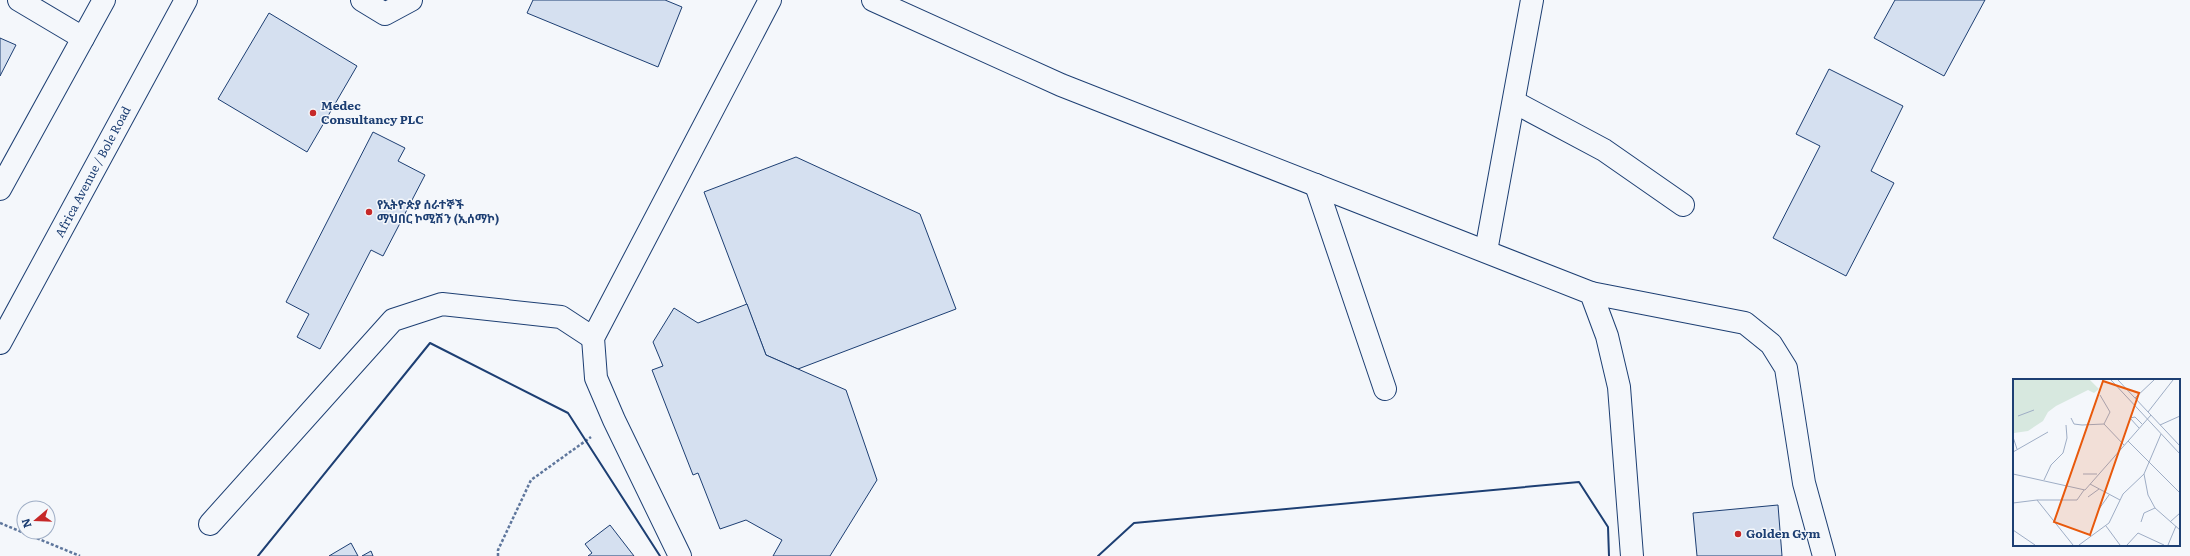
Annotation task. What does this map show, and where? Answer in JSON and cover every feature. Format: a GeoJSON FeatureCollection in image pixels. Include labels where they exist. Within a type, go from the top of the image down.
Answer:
{"type":"FeatureCollection","features":[{"type":"Feature","properties":{"kind":"street"},"geometry":{"type":"LineString","coordinates":[[19,0],[83,38]]}},
{"type":"Feature","properties":{"kind":"street"},"geometry":{"type":"LineString","coordinates":[[0,189],[104,0]]}},
{"type":"Feature","properties":{"kind":"street","name":"Africa Avenue / Bole Road"},"geometry":{"type":"LineString","coordinates":[[0,343],[5,319],[186,0]]}},
{"type":"Feature","properties":{"kind":"street"},"geometry":{"type":"LineString","coordinates":[[362,0],[385,14],[411,0]]}},
{"type":"Feature","properties":{"kind":"street"},"geometry":{"type":"LineString","coordinates":[[680,556],[614,420],[596,378],[593,338],[770,0]]}},
{"type":"Feature","properties":{"kind":"street"},"geometry":{"type":"LineString","coordinates":[[873,0],[1061,85],[1591,293],[1745,323],[1772,344],[1786,368],[1804,483],[1824,556]]}},
{"type":"Feature","properties":{"kind":"street"},"geometry":{"type":"LineString","coordinates":[[1486,251],[1532,0]]}},
{"type":"Feature","properties":{"kind":"street"},"geometry":{"type":"LineString","coordinates":[[1514,102],[1604,150],[1683,205]]}},
{"type":"Feature","properties":{"kind":"street"},"geometry":{"type":"LineString","coordinates":[[1316,185],[1385,389]]}},
{"type":"Feature","properties":{"kind":"street"},"geometry":{"type":"LineString","coordinates":[[1591,293],[1607,336],[1619,387],[1632,556]]}},
{"type":"Feature","properties":{"kind":"street"},"geometry":{"type":"LineString","coordinates":[[210,524],[393,320],[442,304],[561,318],[593,338]]}},
{"type":"Feature","properties":{"kind":"path"},"geometry":{"type":"LineString","coordinates":[[498,556],[498,550],[531,480],[614,420]]}},
{"type":"Feature","properties":{"kind":"path"},"geometry":{"type":"LineString","coordinates":[[0,523],[80,556]]}},
{"type":"Feature","properties":{"kind":"building"},"geometry":{"type":"Polygon","coordinates":[[[533,0],[665,0],[682,7],[658,67],[527,13],[533,0]]]}},
{"type":"Feature","properties":{"kind":"building"},"geometry":{"type":"Polygon","coordinates":[[[1895,0],[1985,0],[1944,76],[1874,38],[1895,0]]]}},
{"type":"Feature","properties":{"kind":"building"},"geometry":{"type":"Polygon","coordinates":[[[269,13],[357,66],[307,152],[218,99],[269,13]]]}},
{"type":"Feature","properties":{"kind":"building"},"geometry":{"type":"Polygon","coordinates":[[[0,38],[16,45],[0,76],[0,38]]]}},
{"type":"Feature","properties":{"kind":"building"},"geometry":{"type":"Polygon","coordinates":[[[1829,69],[1903,106],[1871,171],[1894,183],[1846,276],[1773,238],[1820,146],[1796,134],[1829,69]]]}},
{"type":"Feature","properties":{"kind":"building","name":"የኢትዮጵያ ሰራተኞች ማህበር ኮሚሽን (ኢሰማኮ)"},"geometry":{"type":"Polygon","coordinates":[[[373,132],[405,148],[398,161],[425,175],[383,256],[371,250],[320,349],[297,337],[309,314],[286,302],[373,132]]]}},
{"type":"Feature","properties":{"kind":"building"},"geometry":{"type":"Polygon","coordinates":[[[796,157],[920,214],[956,309],[798,369],[766,355],[704,192],[796,157]]]}},
{"type":"Feature","properties":{"kind":"building"},"geometry":{"type":"Polygon","coordinates":[[[747,304],[766,355],[846,390],[877,480],[830,556],[773,556],[782,540],[746,520],[720,529],[698,473],[693,475],[652,370],[663,366],[653,342],[674,308],[698,323],[747,304]]]}},
{"type":"Feature","properties":{"kind":"building","name":"Golden Gym"},"geometry":{"type":"Polygon","coordinates":[[[1778,505],[1782,556],[1697,556],[1693,513],[1778,505]]]}},
{"type":"Feature","properties":{"kind":"building"},"geometry":{"type":"Polygon","coordinates":[[[610,525],[634,556],[588,556],[592,553],[585,544],[610,525]]]}},
{"type":"Feature","properties":{"kind":"building"},"geometry":{"type":"Polygon","coordinates":[[[351,543],[358,556],[329,556],[351,543]]]}},
{"type":"Feature","properties":{"kind":"building"},"geometry":{"type":"Polygon","coordinates":[[[371,551],[373,556],[362,556],[371,551]]]}},
{"type":"Feature","properties":{"kind":"wall"},"geometry":{"type":"LineString","coordinates":[[258,556],[430,343],[568,413],[660,556]]}},
{"type":"Feature","properties":{"kind":"wall"},"geometry":{"type":"LineString","coordinates":[[1098,556],[1134,523],[1579,482],[1608,527],[1609,556]]}},
{"type":"Feature","properties":{"kind":"place","name":"Medec Consultancy PLC"},"geometry":{"type":"Point","coordinates":[313,113]}},
{"type":"Feature","properties":{"kind":"place","name":"የኢትዮጵያ ሰራተኞች ማህበር ኮሚሽን (ኢሰማኮ)"},"geometry":{"type":"Point","coordinates":[369,212]}},
{"type":"Feature","properties":{"kind":"place","name":"Golden Gym"},"geometry":{"type":"Point","coordinates":[1738,534]}}]}
